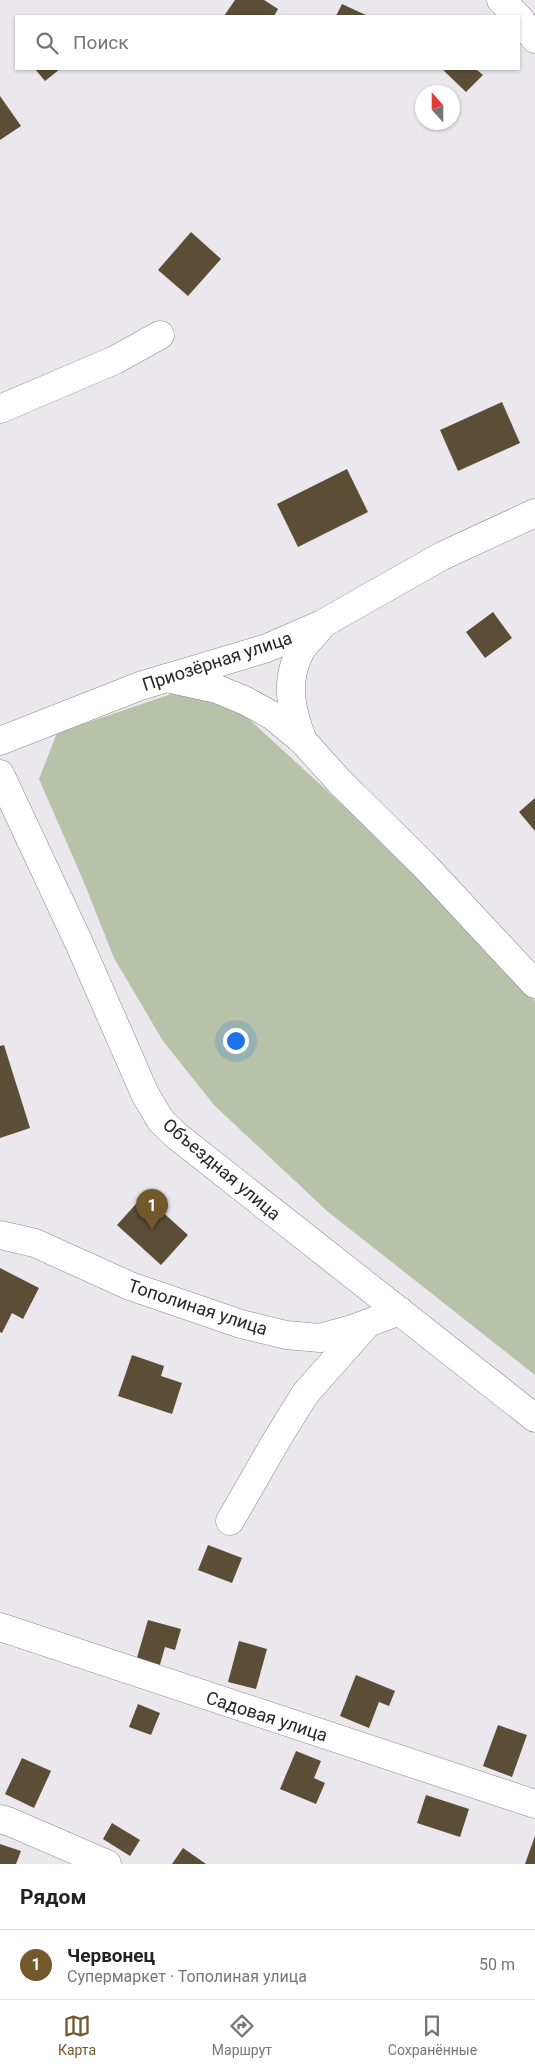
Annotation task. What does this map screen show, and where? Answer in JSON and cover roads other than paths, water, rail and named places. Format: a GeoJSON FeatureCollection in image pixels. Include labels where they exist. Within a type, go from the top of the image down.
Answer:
{"type":"FeatureCollection","features":[{"type":"Feature","properties":{"kind":"street"},"geometry":{"type":"LineString","coordinates":[[501,0],[516,15]]}},
{"type":"Feature","properties":{"kind":"street"},"geometry":{"type":"LineString","coordinates":[[520,20],[535,39]]}},
{"type":"Feature","properties":{"kind":"street"},"geometry":{"type":"LineString","coordinates":[[0,409],[115,360],[160,335]]}},
{"type":"Feature","properties":{"kind":"street","name":"Приозёрная улица"},"geometry":{"type":"LineString","coordinates":[[0,741],[140,686],[267,648],[322,624],[442,556],[535,513]]}},
{"type":"Feature","properties":{"kind":"street"},"geometry":{"type":"LineString","coordinates":[[303,741],[290,703],[293,670],[301,650],[322,624]]}},
{"type":"Feature","properties":{"kind":"street"},"geometry":{"type":"LineString","coordinates":[[166,678],[217,689],[246,701],[273,716],[303,741],[339,781],[425,866],[535,984]]}},
{"type":"Feature","properties":{"kind":"street","name":"Объездная улица"},"geometry":{"type":"LineString","coordinates":[[0,774],[79,943],[145,1094],[161,1121],[178,1137],[535,1418]]}},
{"type":"Feature","properties":{"kind":"street","name":"Тополиная улица"},"geometry":{"type":"LineString","coordinates":[[0,1235],[36,1243],[130,1286],[241,1324],[286,1335],[320,1338],[400,1312]]}},
{"type":"Feature","properties":{"kind":"street"},"geometry":{"type":"LineString","coordinates":[[230,1521],[305,1394],[368,1323]]}},
{"type":"Feature","properties":{"kind":"street","name":"Садовая улица"},"geometry":{"type":"LineString","coordinates":[[0,1627],[535,1804]]}},
{"type":"Feature","properties":{"kind":"street"},"geometry":{"type":"LineString","coordinates":[[0,1820],[10,1822],[107,1864]]}},
{"type":"Feature","properties":{"kind":"place","name":"Червонец"},"geometry":{"type":"Point","coordinates":[152,1230]}}]}
